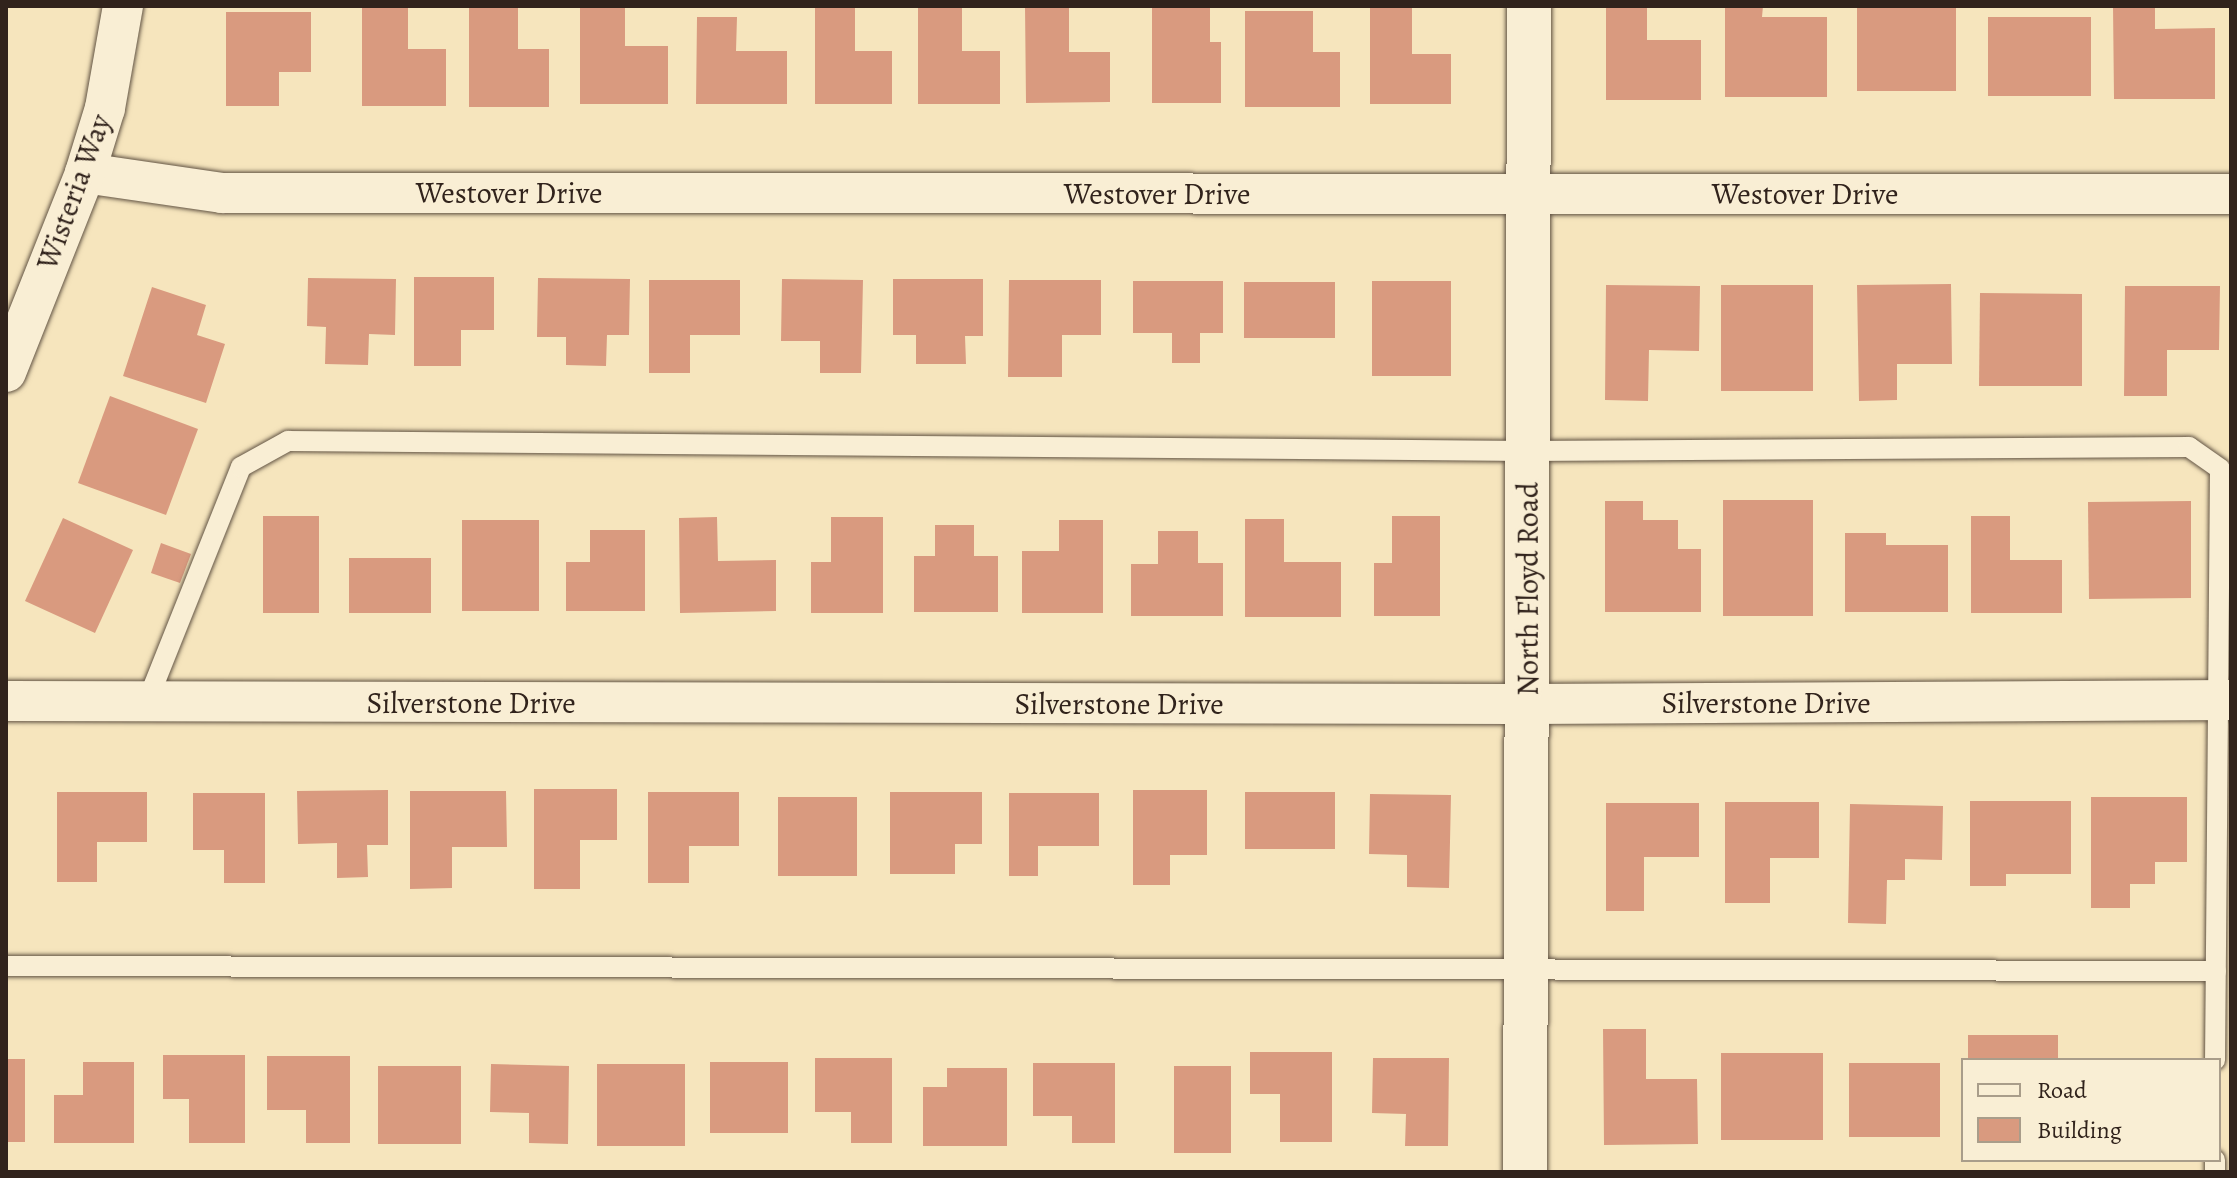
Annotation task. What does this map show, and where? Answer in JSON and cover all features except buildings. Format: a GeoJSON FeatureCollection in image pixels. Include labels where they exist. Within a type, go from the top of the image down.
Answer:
{"type":"FeatureCollection","features":[{"type":"Feature","properties":{"kind":"street","name":"Wisteria Way"},"geometry":{"type":"LineString","coordinates":[[6,372],[85,173],[105,108],[123,6]]}},
{"type":"Feature","properties":{"kind":"street","name":"North Floyd Road"},"geometry":{"type":"LineString","coordinates":[[1525,1172],[1529,6]]}},
{"type":"Feature","properties":{"kind":"street","name":"Westover Drive"},"geometry":{"type":"LineString","coordinates":[[85,173],[222,193],[2231,194]]}},
{"type":"Feature","properties":{"kind":"street","name":"Silverstone Drive"},"geometry":{"type":"LineString","coordinates":[[6,701],[1529,704],[2224,700]]}},
{"type":"Feature","properties":{"kind":"lane"},"geometry":{"type":"LineString","coordinates":[[147,702],[241,467],[288,441],[1527,451],[2189,447],[2220,469],[2224,700],[2215,1058]]}},
{"type":"Feature","properties":{"kind":"lane"},"geometry":{"type":"LineString","coordinates":[[6,966],[2216,971]]}}]}
